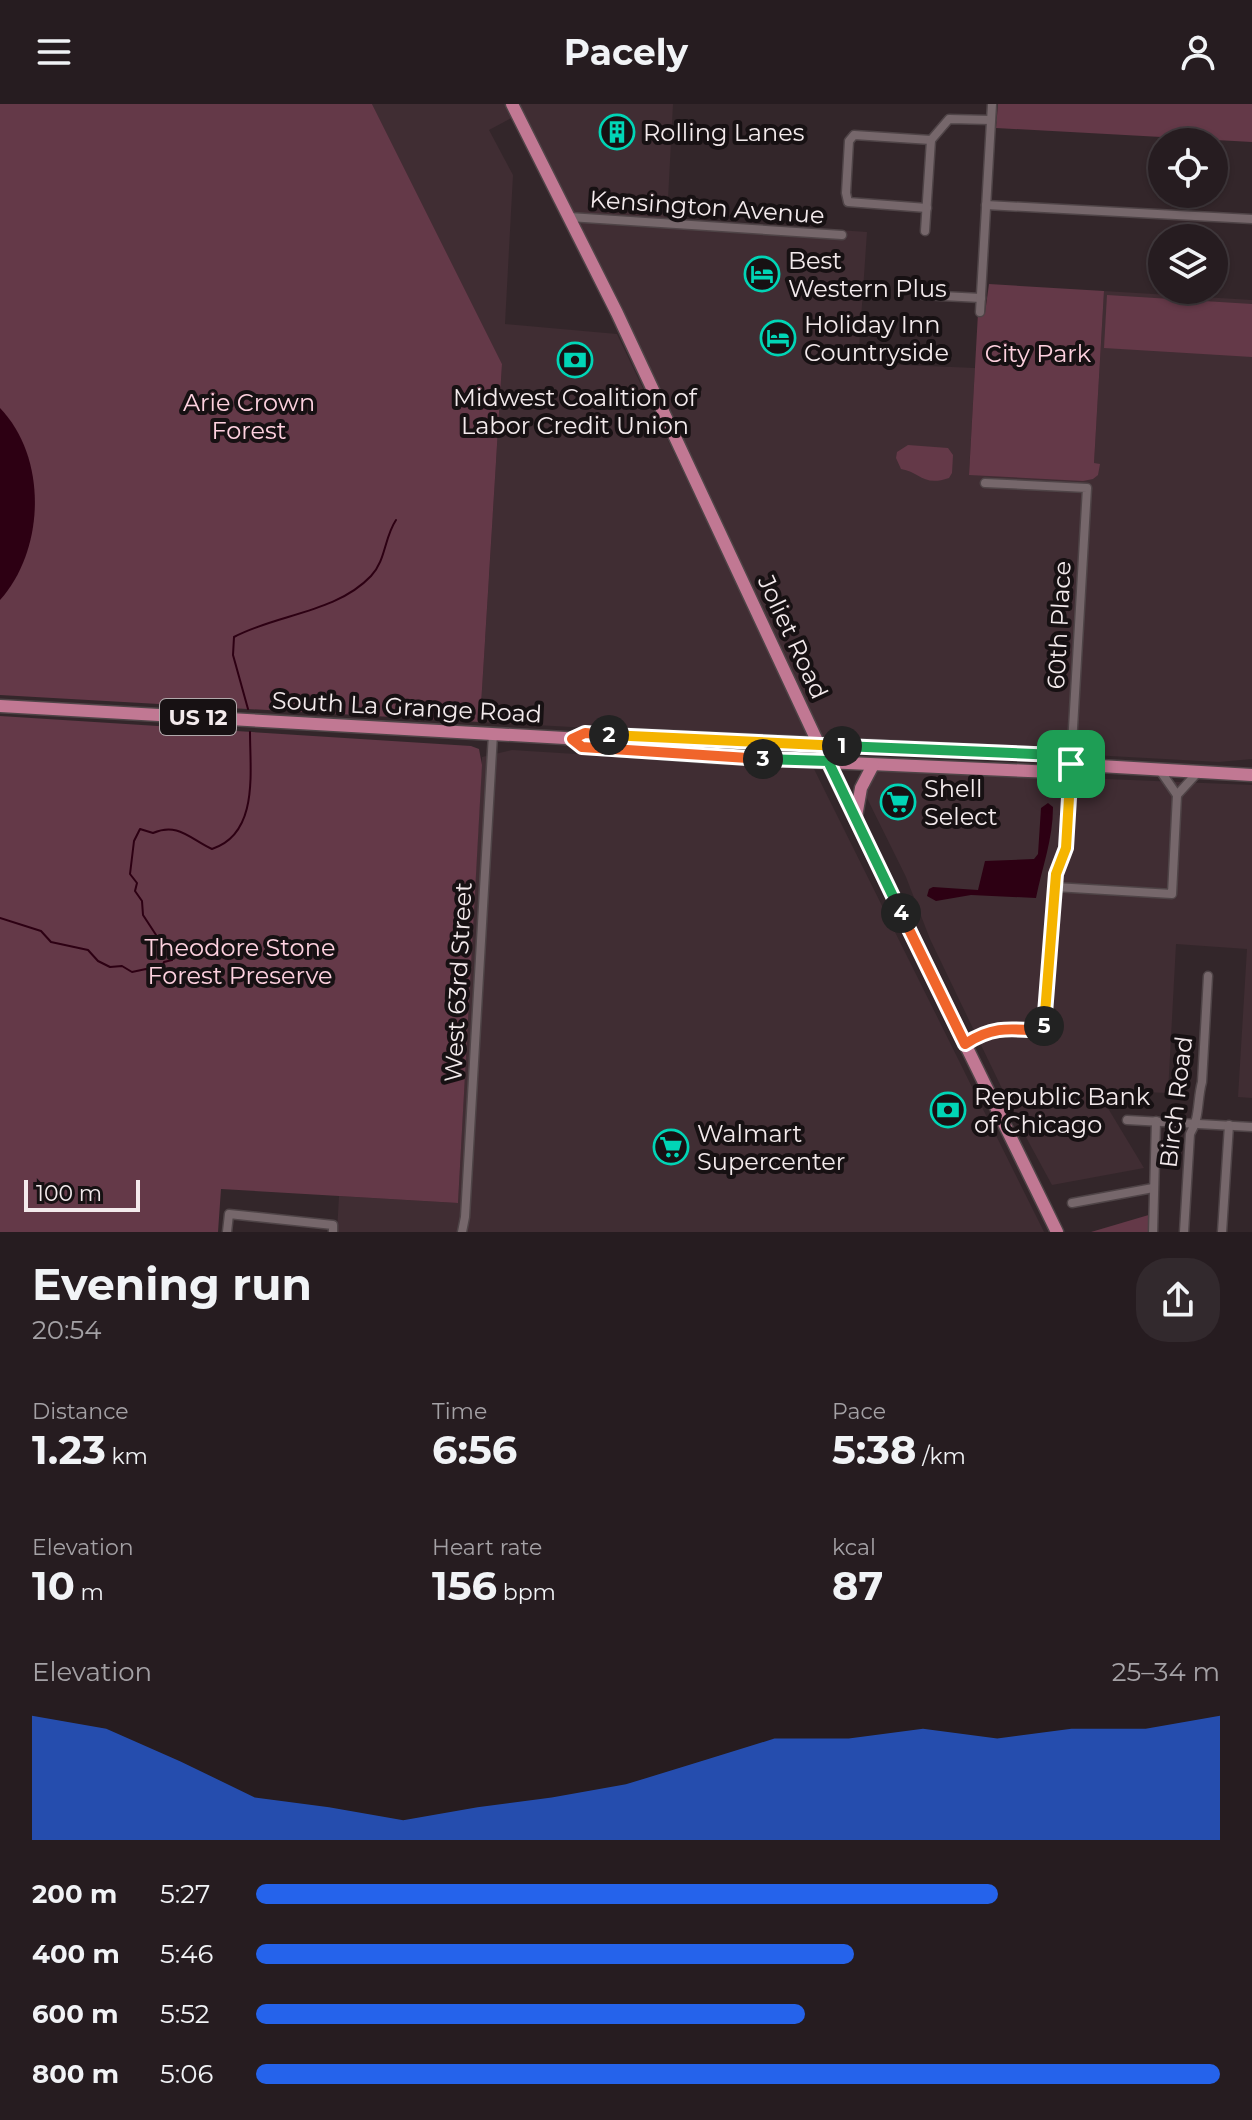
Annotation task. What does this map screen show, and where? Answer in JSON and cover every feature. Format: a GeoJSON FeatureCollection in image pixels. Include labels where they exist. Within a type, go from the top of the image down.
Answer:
{"type":"FeatureCollection","features":[{"type":"Feature","properties":{"kind":"main road","name":"Joliet Road"},"geometry":{"type":"LineString","coordinates":[[512,104],[569,217],[819,745],[1057,1232]]}},
{"type":"Feature","properties":{"kind":"main road","name":"South La Grange Road"},"geometry":{"type":"LineString","coordinates":[[0,706],[572,739],[585,733],[1057,755],[1069,764]]}},
{"type":"Feature","properties":{"kind":"main road","name":"South La Grange Road"},"geometry":{"type":"LineString","coordinates":[[572,739],[582,747],[873,765],[1053,772],[1069,764],[1252,775]]}},
{"type":"Feature","properties":{"kind":"main road"},"geometry":{"type":"LineString","coordinates":[[856,817],[861,788],[873,765]]}},
{"type":"Feature","properties":{"kind":"street"},"geometry":{"type":"LineString","coordinates":[[980,312],[992,104]]}},
{"type":"Feature","properties":{"kind":"street"},"geometry":{"type":"LineString","coordinates":[[925,231],[931,140],[949,119],[991,120]]}},
{"type":"Feature","properties":{"kind":"street"},"geometry":{"type":"LineString","coordinates":[[927,208],[848,202],[849,141],[854,135],[931,140]]}},
{"type":"Feature","properties":{"kind":"street"},"geometry":{"type":"LineString","coordinates":[[986,205],[1252,219]]}},
{"type":"Feature","properties":{"kind":"street","name":"Kensington Avenue"},"geometry":{"type":"LineString","coordinates":[[569,217],[842,235]]}},
{"type":"Feature","properties":{"kind":"street"},"geometry":{"type":"LineString","coordinates":[[923,295],[981,298]]}},
{"type":"Feature","properties":{"kind":"street","name":"60th Place"},"geometry":{"type":"LineString","coordinates":[[965,1044],[997,1028],[1044,1031],[1055,887],[1060,860],[1066,848],[1087,488],[985,483]]}},
{"type":"Feature","properties":{"kind":"street","name":"West 63rd Street"},"geometry":{"type":"LineString","coordinates":[[462,1232],[493,734]]}},
{"type":"Feature","properties":{"kind":"street"},"geometry":{"type":"LineString","coordinates":[[1055,887],[1172,894],[1177,795],[1159,769]]}},
{"type":"Feature","properties":{"kind":"street"},"geometry":{"type":"LineString","coordinates":[[1177,795],[1198,772]]}},
{"type":"Feature","properties":{"kind":"street","name":"Birch Road"},"geometry":{"type":"LineString","coordinates":[[1184,1232],[1190,1134],[1197,1123],[1202,1082],[1208,976]]}},
{"type":"Feature","properties":{"kind":"street"},"geometry":{"type":"LineString","coordinates":[[1127,1120],[1252,1127]]}},
{"type":"Feature","properties":{"kind":"street"},"geometry":{"type":"LineString","coordinates":[[1153,1232],[1156,1121]]}},
{"type":"Feature","properties":{"kind":"street"},"geometry":{"type":"LineString","coordinates":[[1222,1232],[1229,1125]]}},
{"type":"Feature","properties":{"kind":"street"},"geometry":{"type":"LineString","coordinates":[[1072,1203],[1153,1188]]}},
{"type":"Feature","properties":{"kind":"street"},"geometry":{"type":"LineString","coordinates":[[227,1232],[229,1214],[333,1228]]}},
{"type":"Feature","properties":{"kind":"shaded area"},"geometry":{"type":"Polygon","coordinates":[[[372,104],[509,104],[515,116],[489,130],[513,175],[505,324],[617,334],[811,740],[480,722],[502,364],[372,104]]]}},
{"type":"Feature","properties":{"kind":"shaded area"},"geometry":{"type":"Polygon","coordinates":[[[515,104],[673,104],[667,218],[867,232],[858,363],[975,368],[969,474],[1093,479],[1104,291],[1148,294],[1148,304],[1228,304],[1228,299],[1252,300],[1252,759],[1219,762],[1092,755],[1083,751],[1079,744],[1070,763],[824,748],[515,104]]]}},
{"type":"Feature","properties":{"kind":"shaded area"},"geometry":{"type":"Polygon","coordinates":[[[0,408],[16,429],[27,452],[35,504],[26,556],[0,600],[0,408]]]}},
{"type":"Feature","properties":{"kind":"shaded area"},"geometry":{"type":"Polygon","coordinates":[[[512,750],[814,769],[1044,1232],[337,1232],[339,1196],[458,1203],[482,757],[512,750]]]}},
{"type":"Feature","properties":{"kind":"shaded area"},"geometry":{"type":"Polygon","coordinates":[[[886,770],[1252,785],[1252,1098],[1238,1097],[1247,949],[1176,944],[1168,1093],[1097,1090],[1144,1168],[1052,1185],[1020,1126],[930,939],[906,877],[865,794],[867,780],[873,772],[886,770]]]}},
{"type":"Feature","properties":{"kind":"shaded area"},"geometry":{"type":"Polygon","coordinates":[[[1048,803],[1053,807],[1051,831],[1036,898],[971,895],[936,901],[927,896],[933,887],[978,890],[985,861],[1034,859],[1038,854],[1041,808],[1048,803]]]}},
{"type":"Feature","properties":{"kind":"green space","name":"Arie Crown Forest"},"geometry":{"type":"Polygon","coordinates":[[[0,104],[372,104],[502,364],[480,722],[0,695],[0,104]]]}},
{"type":"Feature","properties":{"kind":"green space"},"geometry":{"type":"Polygon","coordinates":[[[998,104],[1252,104],[1252,142],[1228,141],[1228,128],[1148,128],[1148,136],[996,128],[998,104]]]}},
{"type":"Feature","properties":{"kind":"green space","name":"City Park"},"geometry":{"type":"Polygon","coordinates":[[[989,284],[1104,291],[1094,463],[1100,464],[1098,475],[1093,479],[969,475],[978,313],[985,313],[989,284]]]}},
{"type":"Feature","properties":{"kind":"green space"},"geometry":{"type":"Polygon","coordinates":[[[1107,295],[1148,298],[1148,304],[1252,304],[1252,357],[1104,348],[1107,295]]]}},
{"type":"Feature","properties":{"kind":"green space"},"geometry":{"type":"Polygon","coordinates":[[[908,445],[948,448],[953,455],[949,478],[927,480],[901,469],[897,452],[908,445]]]}},
{"type":"Feature","properties":{"kind":"green space","name":"Theodore Stone Forest Preserve"},"geometry":{"type":"Polygon","coordinates":[[[0,716],[471,746],[479,749],[482,765],[458,1203],[221,1189],[218,1232],[0,1232],[0,716]]]}},
{"type":"Feature","properties":{"kind":"green space"},"geometry":{"type":"Polygon","coordinates":[[[1152,1214],[1152,1232],[1091,1232],[1152,1214]]]}},
{"type":"Feature","properties":{"kind":"waterway"},"geometry":{"type":"LineString","coordinates":[[248,709],[233,655],[234,637],[324,605],[357,588],[376,570],[396,520]]}},
{"type":"Feature","properties":{"kind":"waterway"},"geometry":{"type":"LineString","coordinates":[[0,918],[41,931],[51,942],[88,950],[98,961],[110,967],[122,966],[132,972],[146,969],[159,973],[164,962],[172,960],[177,948],[170,941],[160,941],[143,915],[142,901],[135,891],[137,883],[130,874],[134,841],[140,829],[153,833],[170,829],[184,833],[212,849],[227,841],[238,830],[249,800],[250,732]]}},
{"type":"Feature","properties":{"kind":"place","name":"Rolling Lanes"},"geometry":{"type":"Point","coordinates":[617,132]}},
{"type":"Feature","properties":{"kind":"place","name":"Best Western Plus"},"geometry":{"type":"Point","coordinates":[762,274]}},
{"type":"Feature","properties":{"kind":"place","name":"Holiday Inn Countryside"},"geometry":{"type":"Point","coordinates":[778,338]}},
{"type":"Feature","properties":{"kind":"place","name":"Midwest Coalition of Labor Credit Union"},"geometry":{"type":"Point","coordinates":[575,360]}},
{"type":"Feature","properties":{"kind":"place","name":"Shell Select"},"geometry":{"type":"Point","coordinates":[898,802]}},
{"type":"Feature","properties":{"kind":"place","name":"Republic Bank of Chicago"},"geometry":{"type":"Point","coordinates":[948,1110]}},
{"type":"Feature","properties":{"kind":"place","name":"Walmart Supercenter"},"geometry":{"type":"Point","coordinates":[671,1147]}},
{"type":"Feature","properties":{"kind":"route"},"geometry":{"type":"LineString","coordinates":[[585,733],[982,751],[1057,755],[1066,764],[1071,764],[1066,848],[1056,874],[1044,1031],[997,1028],[965,1044],[828,761],[711,757],[582,747],[572,739],[585,733]]}}]}
